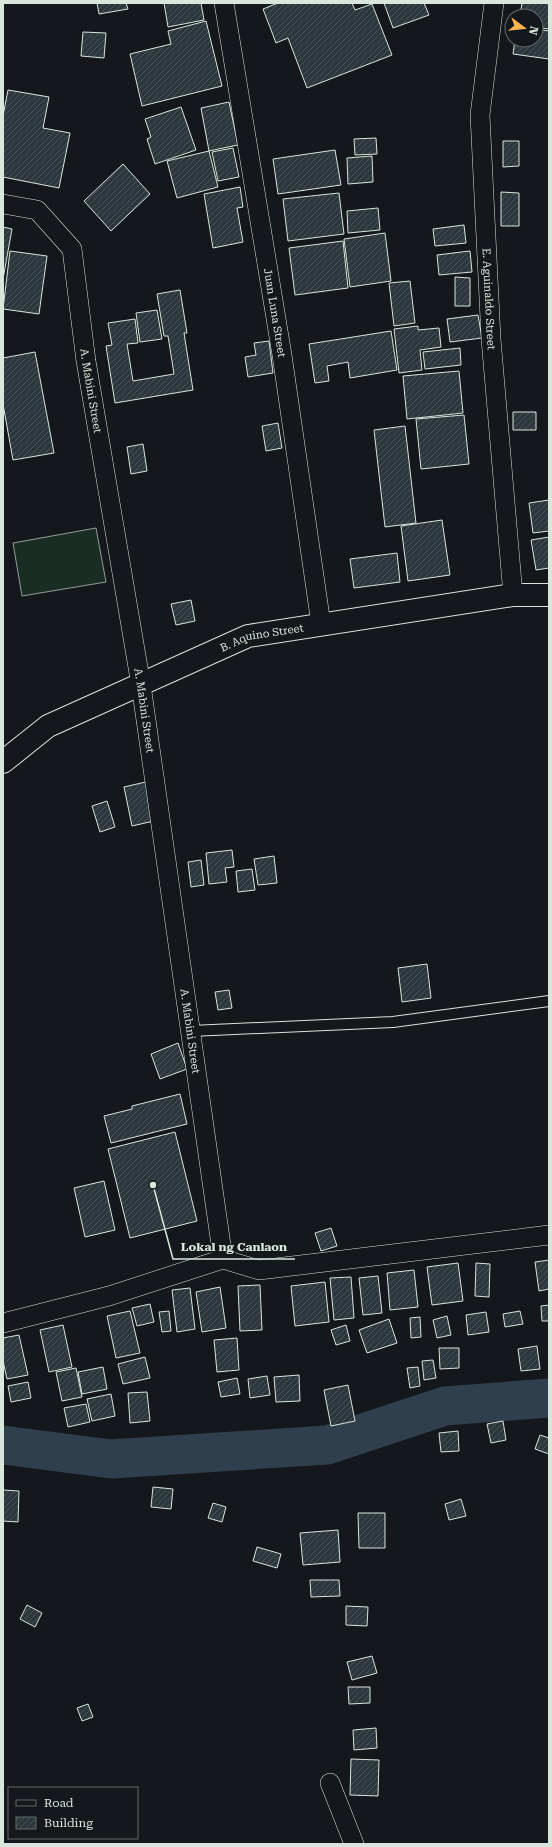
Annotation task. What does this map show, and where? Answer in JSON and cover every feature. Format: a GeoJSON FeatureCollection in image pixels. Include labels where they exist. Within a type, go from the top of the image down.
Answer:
{"type":"FeatureCollection","features":[{"type":"Feature","properties":{"kind":"street","name":"Juan Luna Street"},"geometry":{"type":"LineString","coordinates":[[224,3],[282,355],[321,624]]}},
{"type":"Feature","properties":{"kind":"street","name":"E. Aguinaldo Street"},"geometry":{"type":"LineString","coordinates":[[494,3],[480,115],[491,339],[513,595]]}},
{"type":"Feature","properties":{"kind":"street","name":"A. Mabini Street"},"geometry":{"type":"LineString","coordinates":[[3,204],[36,210],[72,249],[86,361],[141,684],[223,1259]]}},
{"type":"Feature","properties":{"kind":"street","name":"B. Aquino Street"},"geometry":{"type":"LineString","coordinates":[[3,762],[48,726],[248,636],[513,595],[549,595]]}},
{"type":"Feature","properties":{"kind":"street"},"geometry":{"type":"LineString","coordinates":[[3,1323],[109,1296],[223,1259],[259,1270],[549,1235]]}},
{"type":"Feature","properties":{"kind":"street"},"geometry":{"type":"LineString","coordinates":[[330,1782],[354,1844]]}},
{"type":"Feature","properties":{"kind":"lane"},"geometry":{"type":"LineString","coordinates":[[191,1032],[393,1022],[549,1001]]}},
{"type":"Feature","properties":{"kind":"green space"},"geometry":{"type":"Polygon","coordinates":[[[96,528],[106,582],[22,596],[13,543],[96,528]]]}},
{"type":"Feature","properties":{"kind":"building"},"geometry":{"type":"Polygon","coordinates":[[[97,3],[126,3],[128,9],[99,14],[97,3]]]}},
{"type":"Feature","properties":{"kind":"building"},"geometry":{"type":"Polygon","coordinates":[[[164,3],[201,3],[204,20],[168,27],[164,3]]]}},
{"type":"Feature","properties":{"kind":"building"},"geometry":{"type":"Polygon","coordinates":[[[278,3],[352,3],[355,10],[372,4],[392,55],[307,88],[288,38],[276,43],[263,9],[278,3]]]}},
{"type":"Feature","properties":{"kind":"building"},"geometry":{"type":"Polygon","coordinates":[[[384,3],[424,3],[429,15],[393,28],[384,3]]]}},
{"type":"Feature","properties":{"kind":"building"},"geometry":{"type":"Polygon","coordinates":[[[522,3],[549,3],[549,29],[544,28],[544,8],[521,8],[522,3]]]}},
{"type":"Feature","properties":{"kind":"building"},"geometry":{"type":"Polygon","coordinates":[[[206,21],[222,86],[142,106],[130,54],[171,44],[168,31],[206,21]]]}},
{"type":"Feature","properties":{"kind":"building"},"geometry":{"type":"Polygon","coordinates":[[[544,30],[549,31],[549,59],[513,54],[514,48],[544,48],[544,30]]]}},
{"type":"Feature","properties":{"kind":"building"},"geometry":{"type":"Polygon","coordinates":[[[83,32],[106,33],[104,58],[81,56],[83,32]]]}},
{"type":"Feature","properties":{"kind":"building"},"geometry":{"type":"Polygon","coordinates":[[[8,90],[49,97],[43,128],[70,133],[59,188],[3,177],[3,116],[8,90]]]}},
{"type":"Feature","properties":{"kind":"building"},"geometry":{"type":"Polygon","coordinates":[[[229,102],[238,145],[209,151],[201,108],[229,102]]]}},
{"type":"Feature","properties":{"kind":"building"},"geometry":{"type":"Polygon","coordinates":[[[181,107],[196,150],[155,164],[147,139],[151,137],[145,119],[181,107]]]}},
{"type":"Feature","properties":{"kind":"building"},"geometry":{"type":"Polygon","coordinates":[[[376,138],[377,154],[355,155],[354,139],[376,138]]]}},
{"type":"Feature","properties":{"kind":"building"},"geometry":{"type":"Polygon","coordinates":[[[503,141],[519,141],[519,166],[503,167],[503,141]]]}},
{"type":"Feature","properties":{"kind":"building"},"geometry":{"type":"Polygon","coordinates":[[[233,148],[239,177],[218,181],[212,152],[233,148]]]}},
{"type":"Feature","properties":{"kind":"building"},"geometry":{"type":"Polygon","coordinates":[[[335,150],[341,185],[278,194],[273,159],[335,150]]]}},
{"type":"Feature","properties":{"kind":"building"},"geometry":{"type":"Polygon","coordinates":[[[209,151],[218,187],[177,198],[167,161],[209,151]]]}},
{"type":"Feature","properties":{"kind":"building"},"geometry":{"type":"Polygon","coordinates":[[[372,156],[373,182],[348,184],[347,158],[372,156]]]}},
{"type":"Feature","properties":{"kind":"building"},"geometry":{"type":"Polygon","coordinates":[[[123,164],[150,194],[111,231],[84,201],[123,164]]]}},
{"type":"Feature","properties":{"kind":"building"},"geometry":{"type":"Polygon","coordinates":[[[240,187],[243,207],[237,208],[243,242],[213,248],[204,194],[240,187]]]}},
{"type":"Feature","properties":{"kind":"building"},"geometry":{"type":"Polygon","coordinates":[[[501,192],[519,193],[519,226],[501,226],[501,192]]]}},
{"type":"Feature","properties":{"kind":"building"},"geometry":{"type":"Polygon","coordinates":[[[339,193],[344,234],[288,241],[283,199],[339,193]]]}},
{"type":"Feature","properties":{"kind":"building"},"geometry":{"type":"Polygon","coordinates":[[[378,208],[380,230],[348,233],[347,211],[378,208]]]}},
{"type":"Feature","properties":{"kind":"building"},"geometry":{"type":"Polygon","coordinates":[[[464,225],[466,243],[435,246],[433,229],[464,225]]]}},
{"type":"Feature","properties":{"kind":"building"},"geometry":{"type":"Polygon","coordinates":[[[3,227],[12,229],[3,279],[3,227]]]}},
{"type":"Feature","properties":{"kind":"building"},"geometry":{"type":"Polygon","coordinates":[[[385,233],[391,281],[350,287],[344,239],[385,233]]]}},
{"type":"Feature","properties":{"kind":"building"},"geometry":{"type":"Polygon","coordinates":[[[343,241],[348,288],[295,295],[289,248],[343,241]]]}},
{"type":"Feature","properties":{"kind":"building"},"geometry":{"type":"Polygon","coordinates":[[[10,251],[47,256],[39,314],[3,309],[10,251]]]}},
{"type":"Feature","properties":{"kind":"building"},"geometry":{"type":"Polygon","coordinates":[[[470,251],[472,272],[439,275],[437,255],[470,251]]]}},
{"type":"Feature","properties":{"kind":"building"},"geometry":{"type":"Polygon","coordinates":[[[455,277],[470,278],[470,306],[455,306],[455,277]]]}},
{"type":"Feature","properties":{"kind":"building"},"geometry":{"type":"Polygon","coordinates":[[[410,281],[415,323],[394,326],[389,283],[410,281]]]}},
{"type":"Feature","properties":{"kind":"building"},"geometry":{"type":"Polygon","coordinates":[[[180,290],[187,333],[184,333],[193,390],[115,403],[106,346],[112,345],[108,323],[135,319],[138,343],[127,344],[133,381],[174,374],[168,336],[164,336],[157,294],[180,290]]]}},
{"type":"Feature","properties":{"kind":"building"},"geometry":{"type":"Polygon","coordinates":[[[157,310],[162,339],[140,342],[136,313],[157,310]]]}},
{"type":"Feature","properties":{"kind":"building"},"geometry":{"type":"Polygon","coordinates":[[[478,315],[482,338],[450,342],[447,319],[478,315]]]}},
{"type":"Feature","properties":{"kind":"building"},"geometry":{"type":"Polygon","coordinates":[[[418,326],[418,330],[439,328],[441,347],[420,350],[422,370],[399,373],[394,329],[418,326]]]}},
{"type":"Feature","properties":{"kind":"building"},"geometry":{"type":"Polygon","coordinates":[[[391,331],[397,370],[350,378],[348,362],[327,366],[329,381],[315,383],[309,344],[391,331]]]}},
{"type":"Feature","properties":{"kind":"building"},"geometry":{"type":"Polygon","coordinates":[[[269,341],[273,373],[248,377],[245,357],[256,355],[254,343],[269,341]]]}},
{"type":"Feature","properties":{"kind":"building"},"geometry":{"type":"Polygon","coordinates":[[[460,348],[461,365],[425,369],[423,352],[460,348]]]}},
{"type":"Feature","properties":{"kind":"building"},"geometry":{"type":"Polygon","coordinates":[[[35,352],[54,453],[13,460],[3,404],[3,358],[35,352]]]}},
{"type":"Feature","properties":{"kind":"building"},"geometry":{"type":"Polygon","coordinates":[[[459,371],[463,413],[407,419],[403,376],[459,371]]]}},
{"type":"Feature","properties":{"kind":"building"},"geometry":{"type":"Polygon","coordinates":[[[513,412],[536,412],[536,430],[513,430],[513,412]]]}},
{"type":"Feature","properties":{"kind":"building"},"geometry":{"type":"Polygon","coordinates":[[[464,415],[469,464],[421,469],[416,419],[464,415]]]}},
{"type":"Feature","properties":{"kind":"building"},"geometry":{"type":"Polygon","coordinates":[[[278,423],[282,448],[266,451],[262,426],[278,423]]]}},
{"type":"Feature","properties":{"kind":"building"},"geometry":{"type":"Polygon","coordinates":[[[405,426],[416,523],[385,527],[374,430],[405,426]]]}},
{"type":"Feature","properties":{"kind":"building"},"geometry":{"type":"Polygon","coordinates":[[[143,444],[147,471],[131,474],[127,447],[143,444]]]}},
{"type":"Feature","properties":{"kind":"building"},"geometry":{"type":"Polygon","coordinates":[[[549,500],[549,531],[533,533],[529,503],[549,500]]]}},
{"type":"Feature","properties":{"kind":"building"},"geometry":{"type":"Polygon","coordinates":[[[442,520],[450,575],[408,581],[401,526],[442,520]]]}},
{"type":"Feature","properties":{"kind":"building"},"geometry":{"type":"Polygon","coordinates":[[[549,537],[549,568],[536,570],[531,540],[549,537]]]}},
{"type":"Feature","properties":{"kind":"building"},"geometry":{"type":"Polygon","coordinates":[[[397,553],[400,582],[354,588],[350,559],[397,553]]]}},
{"type":"Feature","properties":{"kind":"building"},"geometry":{"type":"Polygon","coordinates":[[[191,600],[195,621],[176,625],[171,604],[191,600]]]}},
{"type":"Feature","properties":{"kind":"building"},"geometry":{"type":"Polygon","coordinates":[[[150,781],[158,820],[132,826],[124,787],[150,781]]]}},
{"type":"Feature","properties":{"kind":"building"},"geometry":{"type":"Polygon","coordinates":[[[107,801],[115,827],[100,832],[92,806],[107,801]]]}},
{"type":"Feature","properties":{"kind":"building"},"geometry":{"type":"Polygon","coordinates":[[[232,850],[234,867],[225,868],[227,882],[209,884],[206,853],[232,850]]]}},
{"type":"Feature","properties":{"kind":"building"},"geometry":{"type":"Polygon","coordinates":[[[274,856],[277,883],[258,885],[254,859],[274,856]]]}},
{"type":"Feature","properties":{"kind":"building"},"geometry":{"type":"Polygon","coordinates":[[[201,860],[204,885],[191,887],[188,862],[201,860]]]}},
{"type":"Feature","properties":{"kind":"building"},"geometry":{"type":"Polygon","coordinates":[[[252,869],[255,890],[238,892],[236,871],[252,869]]]}},
{"type":"Feature","properties":{"kind":"building"},"geometry":{"type":"Polygon","coordinates":[[[427,964],[431,998],[402,1002],[398,968],[427,964]]]}},
{"type":"Feature","properties":{"kind":"building"},"geometry":{"type":"Polygon","coordinates":[[[229,990],[232,1008],[218,1010],[215,992],[229,990]]]}},
{"type":"Feature","properties":{"kind":"building"},"geometry":{"type":"Polygon","coordinates":[[[178,1043],[187,1069],[160,1079],[151,1054],[178,1043]]]}},
{"type":"Feature","properties":{"kind":"building"},"geometry":{"type":"Polygon","coordinates":[[[180,1094],[187,1124],[111,1143],[104,1116],[132,1109],[132,1106],[180,1094]]]}},
{"type":"Feature","properties":{"kind":"building"},"geometry":{"type":"Polygon","coordinates":[[[175,1132],[197,1221],[130,1238],[108,1149],[175,1132]]]}},
{"type":"Feature","properties":{"kind":"building"},"geometry":{"type":"Polygon","coordinates":[[[104,1181],[115,1230],[85,1237],[74,1188],[104,1181]]]}},
{"type":"Feature","properties":{"kind":"building"},"geometry":{"type":"Polygon","coordinates":[[[331,1228],[337,1246],[321,1251],[315,1233],[331,1228]]]}},
{"type":"Feature","properties":{"kind":"building"},"geometry":{"type":"Polygon","coordinates":[[[549,1260],[549,1289],[539,1291],[535,1262],[549,1260]]]}},
{"type":"Feature","properties":{"kind":"building"},"geometry":{"type":"Polygon","coordinates":[[[458,1263],[463,1301],[432,1305],[427,1267],[458,1263]]]}},
{"type":"Feature","properties":{"kind":"building"},"geometry":{"type":"Polygon","coordinates":[[[476,1263],[490,1264],[489,1297],[475,1296],[476,1263]]]}},
{"type":"Feature","properties":{"kind":"building"},"geometry":{"type":"Polygon","coordinates":[[[414,1270],[418,1307],[390,1310],[387,1273],[414,1270]]]}},
{"type":"Feature","properties":{"kind":"building"},"geometry":{"type":"Polygon","coordinates":[[[378,1276],[382,1313],[363,1315],[359,1278],[378,1276]]]}},
{"type":"Feature","properties":{"kind":"building"},"geometry":{"type":"Polygon","coordinates":[[[351,1277],[354,1318],[334,1320],[330,1278],[351,1277]]]}},
{"type":"Feature","properties":{"kind":"building"},"geometry":{"type":"Polygon","coordinates":[[[325,1282],[329,1322],[295,1326],[291,1286],[325,1282]]]}},
{"type":"Feature","properties":{"kind":"building"},"geometry":{"type":"Polygon","coordinates":[[[260,1285],[262,1330],[240,1331],[238,1286],[260,1285]]]}},
{"type":"Feature","properties":{"kind":"building"},"geometry":{"type":"Polygon","coordinates":[[[220,1287],[226,1328],[202,1332],[196,1292],[220,1287]]]}},
{"type":"Feature","properties":{"kind":"building"},"geometry":{"type":"Polygon","coordinates":[[[190,1288],[195,1329],[177,1332],[172,1290],[190,1288]]]}},
{"type":"Feature","properties":{"kind":"building"},"geometry":{"type":"Polygon","coordinates":[[[150,1304],[154,1322],[137,1326],[132,1308],[150,1304]]]}},
{"type":"Feature","properties":{"kind":"building"},"geometry":{"type":"Polygon","coordinates":[[[549,1305],[549,1321],[542,1321],[541,1306],[549,1305]]]}},
{"type":"Feature","properties":{"kind":"building"},"geometry":{"type":"Polygon","coordinates":[[[130,1311],[140,1353],[116,1358],[107,1316],[130,1311]]]}},
{"type":"Feature","properties":{"kind":"building"},"geometry":{"type":"Polygon","coordinates":[[[169,1311],[171,1331],[162,1332],[159,1312],[169,1311]]]}},
{"type":"Feature","properties":{"kind":"building"},"geometry":{"type":"Polygon","coordinates":[[[520,1311],[523,1324],[505,1327],[503,1314],[520,1311]]]}},
{"type":"Feature","properties":{"kind":"building"},"geometry":{"type":"Polygon","coordinates":[[[486,1312],[489,1332],[468,1335],[466,1315],[486,1312]]]}},
{"type":"Feature","properties":{"kind":"building"},"geometry":{"type":"Polygon","coordinates":[[[447,1316],[451,1335],[437,1338],[433,1320],[447,1316]]]}},
{"type":"Feature","properties":{"kind":"building"},"geometry":{"type":"Polygon","coordinates":[[[420,1317],[421,1337],[411,1338],[410,1318],[420,1317]]]}},
{"type":"Feature","properties":{"kind":"building"},"geometry":{"type":"Polygon","coordinates":[[[389,1319],[397,1343],[367,1353],[359,1330],[389,1319]]]}},
{"type":"Feature","properties":{"kind":"building"},"geometry":{"type":"Polygon","coordinates":[[[63,1325],[72,1367],[49,1372],[40,1330],[63,1325]]]}},
{"type":"Feature","properties":{"kind":"building"},"geometry":{"type":"Polygon","coordinates":[[[346,1325],[350,1341],[336,1345],[331,1330],[346,1325]]]}},
{"type":"Feature","properties":{"kind":"building"},"geometry":{"type":"Polygon","coordinates":[[[19,1335],[28,1375],[7,1379],[3,1361],[3,1338],[19,1335]]]}},
{"type":"Feature","properties":{"kind":"building"},"geometry":{"type":"Polygon","coordinates":[[[237,1338],[239,1370],[217,1372],[214,1340],[237,1338]]]}},
{"type":"Feature","properties":{"kind":"building"},"geometry":{"type":"Polygon","coordinates":[[[537,1346],[540,1369],[521,1371],[518,1349],[537,1346]]]}},
{"type":"Feature","properties":{"kind":"building"},"geometry":{"type":"Polygon","coordinates":[[[439,1348],[459,1348],[459,1368],[440,1369],[439,1348]]]}},
{"type":"Feature","properties":{"kind":"building"},"geometry":{"type":"Polygon","coordinates":[[[145,1357],[150,1378],[123,1384],[118,1364],[145,1357]]]}},
{"type":"Feature","properties":{"kind":"building"},"geometry":{"type":"Polygon","coordinates":[[[433,1360],[436,1378],[424,1380],[422,1361],[433,1360]]]}},
{"type":"Feature","properties":{"kind":"building"},"geometry":{"type":"Polygon","coordinates":[[[103,1367],[107,1389],[82,1394],[78,1372],[103,1367]]]}},
{"type":"Feature","properties":{"kind":"building"},"geometry":{"type":"Polygon","coordinates":[[[418,1367],[420,1386],[410,1388],[407,1368],[418,1367]]]}},
{"type":"Feature","properties":{"kind":"building"},"geometry":{"type":"Polygon","coordinates":[[[76,1368],[82,1397],[62,1401],[56,1372],[76,1368]]]}},
{"type":"Feature","properties":{"kind":"building"},"geometry":{"type":"Polygon","coordinates":[[[299,1375],[300,1401],[276,1402],[274,1377],[299,1375]]]}},
{"type":"Feature","properties":{"kind":"building"},"geometry":{"type":"Polygon","coordinates":[[[267,1376],[270,1395],[250,1398],[248,1379],[267,1376]]]}},
{"type":"Feature","properties":{"kind":"building"},"geometry":{"type":"Polygon","coordinates":[[[237,1378],[240,1394],[221,1397],[218,1382],[237,1378]]]}},
{"type":"Feature","properties":{"kind":"building"},"geometry":{"type":"Polygon","coordinates":[[[28,1382],[31,1398],[11,1402],[8,1386],[28,1382]]]}},
{"type":"Feature","properties":{"kind":"building"},"geometry":{"type":"Polygon","coordinates":[[[348,1385],[355,1421],[331,1426],[324,1390],[348,1385]]]}},
{"type":"Feature","properties":{"kind":"building"},"geometry":{"type":"Polygon","coordinates":[[[147,1392],[150,1421],[130,1423],[128,1393],[147,1392]]]}},
{"type":"Feature","properties":{"kind":"building"},"geometry":{"type":"Polygon","coordinates":[[[111,1394],[115,1416],[92,1421],[87,1399],[111,1394]]]}},
{"type":"Feature","properties":{"kind":"building"},"geometry":{"type":"Polygon","coordinates":[[[86,1404],[90,1422],[68,1427],[64,1408],[86,1404]]]}},
{"type":"Feature","properties":{"kind":"building"},"geometry":{"type":"Polygon","coordinates":[[[503,1421],[506,1440],[491,1443],[487,1424],[503,1421]]]}},
{"type":"Feature","properties":{"kind":"building"},"geometry":{"type":"Polygon","coordinates":[[[458,1431],[459,1451],[441,1452],[439,1433],[458,1431]]]}},
{"type":"Feature","properties":{"kind":"building"},"geometry":{"type":"Polygon","coordinates":[[[540,1435],[549,1438],[549,1454],[535,1449],[540,1435]]]}},
{"type":"Feature","properties":{"kind":"building"},"geometry":{"type":"Polygon","coordinates":[[[153,1487],[173,1489],[171,1509],[151,1507],[153,1487]]]}},
{"type":"Feature","properties":{"kind":"building"},"geometry":{"type":"Polygon","coordinates":[[[3,1490],[19,1491],[18,1522],[3,1521],[3,1490]]]}},
{"type":"Feature","properties":{"kind":"building"},"geometry":{"type":"Polygon","coordinates":[[[461,1499],[466,1516],[449,1520],[445,1504],[461,1499]]]}},
{"type":"Feature","properties":{"kind":"building"},"geometry":{"type":"Polygon","coordinates":[[[213,1503],[226,1507],[222,1522],[208,1518],[213,1503]]]}},
{"type":"Feature","properties":{"kind":"building"},"geometry":{"type":"Polygon","coordinates":[[[358,1513],[385,1513],[385,1548],[359,1548],[358,1513]]]}},
{"type":"Feature","properties":{"kind":"building"},"geometry":{"type":"Polygon","coordinates":[[[338,1530],[340,1562],[303,1565],[300,1533],[338,1530]]]}},
{"type":"Feature","properties":{"kind":"building"},"geometry":{"type":"Polygon","coordinates":[[[257,1547],[281,1554],[277,1568],[253,1561],[257,1547]]]}},
{"type":"Feature","properties":{"kind":"building"},"geometry":{"type":"Polygon","coordinates":[[[310,1580],[339,1580],[340,1596],[311,1597],[310,1580]]]}},
{"type":"Feature","properties":{"kind":"building"},"geometry":{"type":"Polygon","coordinates":[[[27,1605],[42,1613],[35,1627],[20,1619],[27,1605]]]}},
{"type":"Feature","properties":{"kind":"building"},"geometry":{"type":"Polygon","coordinates":[[[346,1606],[368,1607],[367,1626],[346,1625],[346,1606]]]}},
{"type":"Feature","properties":{"kind":"building"},"geometry":{"type":"Polygon","coordinates":[[[372,1656],[377,1673],[352,1680],[347,1662],[372,1656]]]}},
{"type":"Feature","properties":{"kind":"building"},"geometry":{"type":"Polygon","coordinates":[[[348,1687],[370,1687],[370,1703],[349,1704],[348,1687]]]}},
{"type":"Feature","properties":{"kind":"building"},"geometry":{"type":"Polygon","coordinates":[[[88,1704],[93,1717],[82,1721],[77,1708],[88,1704]]]}},
{"type":"Feature","properties":{"kind":"building"},"geometry":{"type":"Polygon","coordinates":[[[376,1728],[377,1748],[354,1750],[353,1730],[376,1728]]]}},
{"type":"Feature","properties":{"kind":"building"},"geometry":{"type":"Polygon","coordinates":[[[351,1759],[379,1760],[378,1796],[350,1795],[351,1759]]]}},
{"type":"Feature","properties":{"kind":"waterway"},"geometry":{"type":"LineString","coordinates":[[3,1445],[111,1459],[327,1445],[445,1406],[549,1398]]}},
{"type":"Feature","properties":{"kind":"place","name":"Lokal ng Canlaon"},"geometry":{"type":"Point","coordinates":[153,1185]}}]}
